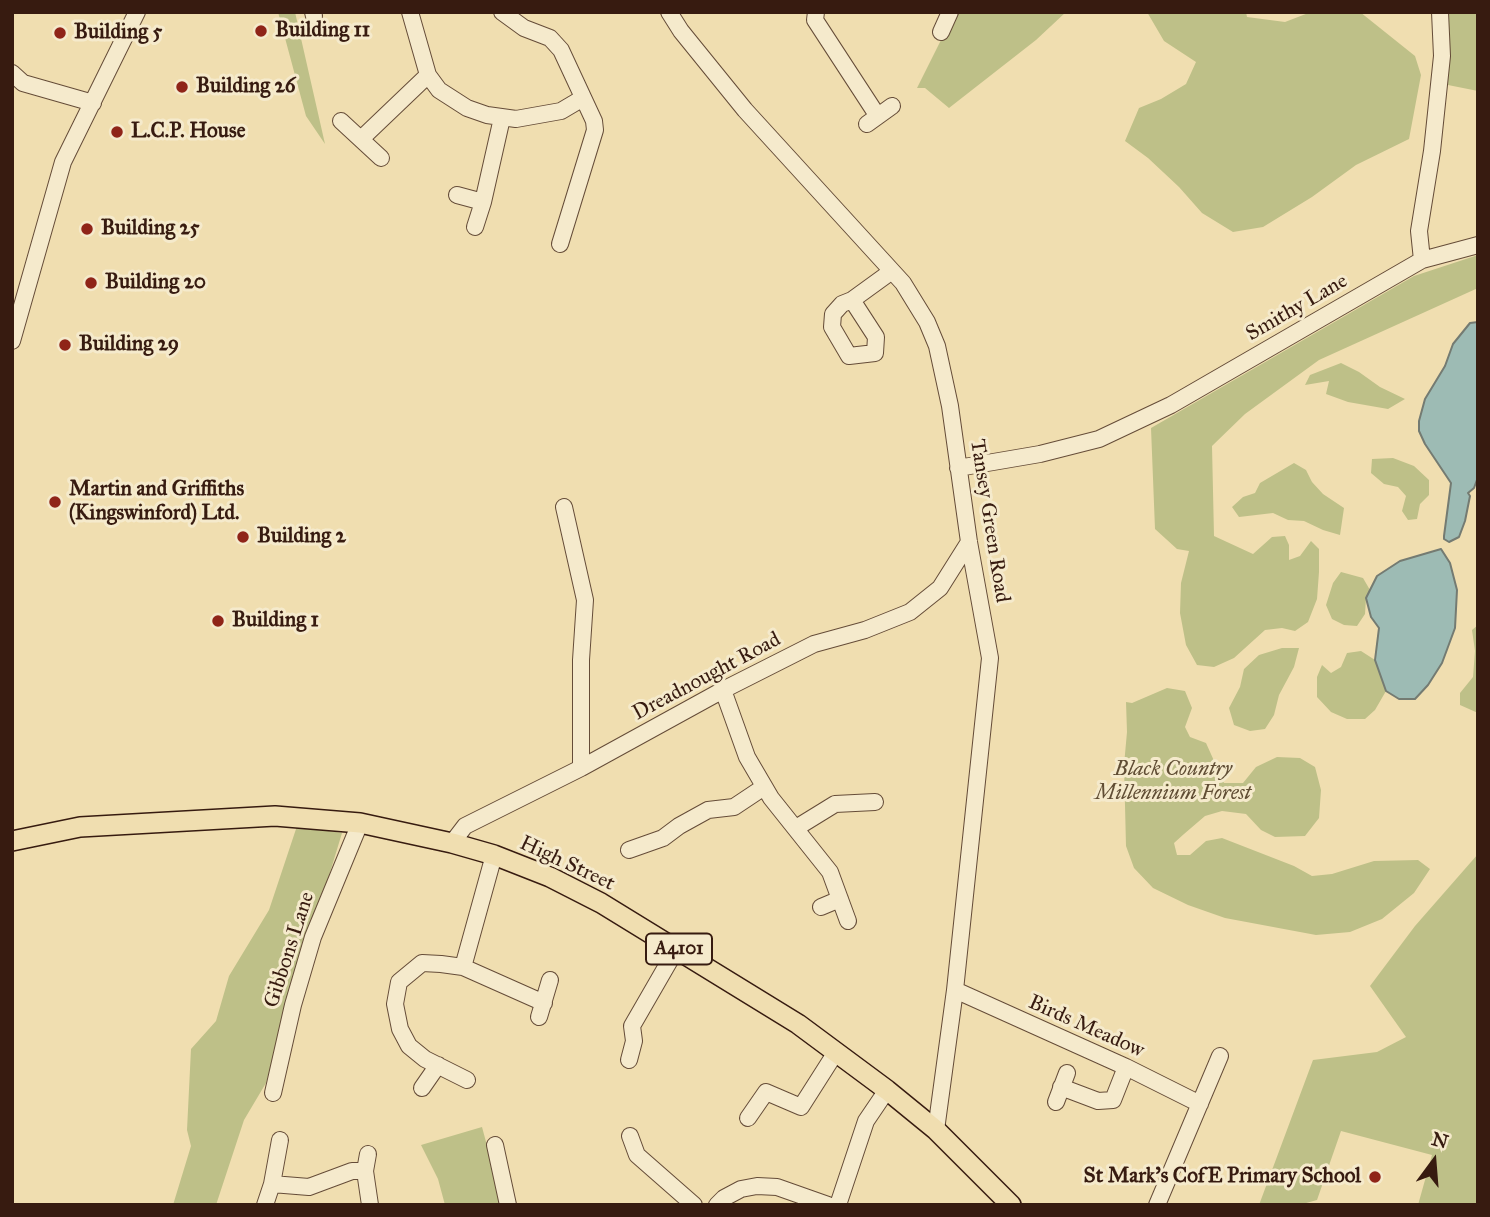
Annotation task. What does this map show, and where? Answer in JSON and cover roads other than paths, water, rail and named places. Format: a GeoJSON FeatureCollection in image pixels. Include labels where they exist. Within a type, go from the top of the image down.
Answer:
{"type":"FeatureCollection","features":[{"type":"Feature","properties":{"kind":"main road","name":"High Street"},"geometry":{"type":"LineString","coordinates":[[12,841],[80,827],[275,816],[360,823],[494,855],[550,877],[601,902],[798,1024],[936,1130],[1011,1205]]}},
{"type":"Feature","properties":{"kind":"street"},"geometry":{"type":"LineString","coordinates":[[12,341],[63,162],[137,12]]}},
{"type":"Feature","properties":{"kind":"street"},"geometry":{"type":"LineString","coordinates":[[410,12],[428,75],[439,90],[467,108],[502,118],[543,116],[561,111],[583,98]]}},
{"type":"Feature","properties":{"kind":"street"},"geometry":{"type":"LineString","coordinates":[[502,12],[524,28],[550,38],[561,50],[594,121],[595,130],[560,244]]}},
{"type":"Feature","properties":{"kind":"street","name":"Tansey Green Road"},"geometry":{"type":"LineString","coordinates":[[669,12],[681,31],[745,110],[903,283],[927,322],[937,346],[950,406],[969,542],[990,658],[955,990],[936,1130]]}},
{"type":"Feature","properties":{"kind":"street"},"geometry":{"type":"LineString","coordinates":[[816,12],[815,19],[872,119],[892,106]]}},
{"type":"Feature","properties":{"kind":"street"},"geometry":{"type":"LineString","coordinates":[[941,32],[950,12]]}},
{"type":"Feature","properties":{"kind":"street"},"geometry":{"type":"LineString","coordinates":[[1422,260],[1419,231],[1433,151],[1442,56],[1440,12]]}},
{"type":"Feature","properties":{"kind":"street"},"geometry":{"type":"LineString","coordinates":[[12,73],[23,83],[93,103]]}},
{"type":"Feature","properties":{"kind":"street"},"geometry":{"type":"LineString","coordinates":[[361,139],[428,75]]}},
{"type":"Feature","properties":{"kind":"street"},"geometry":{"type":"LineString","coordinates":[[475,227],[502,118]]}},
{"type":"Feature","properties":{"kind":"street"},"geometry":{"type":"LineString","coordinates":[[341,121],[381,158]]}},
{"type":"Feature","properties":{"kind":"street"},"geometry":{"type":"LineString","coordinates":[[457,195],[483,202]]}},
{"type":"Feature","properties":{"kind":"street","name":"Smithy Lane"},"geometry":{"type":"LineString","coordinates":[[958,468],[1040,454],[1099,439],[1171,405],[1422,260],[1478,245]]}},
{"type":"Feature","properties":{"kind":"street"},"geometry":{"type":"LineString","coordinates":[[852,300],[892,271]]}},
{"type":"Feature","properties":{"kind":"street"},"geometry":{"type":"LineString","coordinates":[[564,507],[585,600],[580,660],[581,768]]}},
{"type":"Feature","properties":{"kind":"street","name":"Dreadnought Road"},"geometry":{"type":"LineString","coordinates":[[452,843],[465,826],[581,768],[723,690],[814,644],[865,630],[909,612],[940,588],[969,542]]}},
{"type":"Feature","properties":{"kind":"street"},"geometry":{"type":"LineString","coordinates":[[723,690],[747,757],[764,787],[830,872],[848,921]]}},
{"type":"Feature","properties":{"kind":"street"},"geometry":{"type":"LineString","coordinates":[[629,850],[649,851],[679,826],[708,810],[734,807],[764,787]]}},
{"type":"Feature","properties":{"kind":"street"},"geometry":{"type":"LineString","coordinates":[[796,828],[835,804],[854,810],[875,802]]}},
{"type":"Feature","properties":{"kind":"street","name":"Gibbons Lane"},"geometry":{"type":"LineString","coordinates":[[273,1093],[293,1005],[313,937],[360,823]]}},
{"type":"Feature","properties":{"kind":"street"},"geometry":{"type":"LineString","coordinates":[[463,967],[494,855]]}},
{"type":"Feature","properties":{"kind":"street"},"geometry":{"type":"LineString","coordinates":[[821,907],[840,899]]}},
{"type":"Feature","properties":{"kind":"street"},"geometry":{"type":"LineString","coordinates":[[629,1060],[641,1041],[632,1026],[677,948]]}},
{"type":"Feature","properties":{"kind":"street"},"geometry":{"type":"LineString","coordinates":[[467,1080],[409,1046],[400,1029],[395,1004],[399,982],[422,963],[463,967],[541,1010],[550,979]]}},
{"type":"Feature","properties":{"kind":"street","name":"Birds Meadow"},"geometry":{"type":"LineString","coordinates":[[955,990],[1126,1067],[1200,1104]]}},
{"type":"Feature","properties":{"kind":"street"},"geometry":{"type":"LineString","coordinates":[[748,1118],[766,1092],[801,1107],[836,1052]]}},
{"type":"Feature","properties":{"kind":"street"},"geometry":{"type":"LineString","coordinates":[[1157,1205],[1220,1056]]}},
{"type":"Feature","properties":{"kind":"street"},"geometry":{"type":"LineString","coordinates":[[422,1088],[438,1065]]}},
{"type":"Feature","properties":{"kind":"street"},"geometry":{"type":"LineString","coordinates":[[1061,1088],[1098,1101],[1113,1100],[1126,1067]]}},
{"type":"Feature","properties":{"kind":"street"},"geometry":{"type":"LineString","coordinates":[[838,1205],[866,1121],[887,1090]]}},
{"type":"Feature","properties":{"kind":"street"},"geometry":{"type":"LineString","coordinates":[[630,1136],[637,1155],[694,1205]]}},
{"type":"Feature","properties":{"kind":"street"},"geometry":{"type":"LineString","coordinates":[[265,1205],[280,1140]]}},
{"type":"Feature","properties":{"kind":"street"},"geometry":{"type":"LineString","coordinates":[[495,1145],[509,1205]]}},
{"type":"Feature","properties":{"kind":"street"},"geometry":{"type":"LineString","coordinates":[[272,1184],[309,1187],[367,1163],[370,1205]]}},
{"type":"Feature","properties":{"kind":"street"},"geometry":{"type":"LineString","coordinates":[[717,1205],[741,1189],[757,1186],[777,1187],[828,1205]]}},
{"type":"Feature","properties":{"kind":"water"},"geometry":{"type":"Polygon","coordinates":[[[1478,322],[1478,477],[1474,488],[1468,493],[1470,496],[1465,521],[1459,537],[1449,542],[1444,536],[1451,483],[1425,444],[1419,431],[1419,421],[1425,399],[1445,366],[1453,344],[1470,323],[1478,322]]]}},
{"type":"Feature","properties":{"kind":"water"},"geometry":{"type":"Polygon","coordinates":[[[1441,549],[1450,563],[1457,590],[1455,628],[1442,663],[1428,685],[1415,699],[1399,699],[1386,691],[1375,660],[1379,628],[1371,617],[1366,598],[1377,576],[1400,561],[1441,549]]]}},
{"type":"Feature","properties":{"kind":"place","name":"Building 11"},"geometry":{"type":"Point","coordinates":[261,31]}},
{"type":"Feature","properties":{"kind":"place","name":"Building 5"},"geometry":{"type":"Point","coordinates":[60,33]}},
{"type":"Feature","properties":{"kind":"place","name":"Building 26"},"geometry":{"type":"Point","coordinates":[182,87]}},
{"type":"Feature","properties":{"kind":"place","name":"L.C.P. House"},"geometry":{"type":"Point","coordinates":[117,132]}},
{"type":"Feature","properties":{"kind":"place","name":"Building 25"},"geometry":{"type":"Point","coordinates":[87,229]}},
{"type":"Feature","properties":{"kind":"place","name":"Building 20"},"geometry":{"type":"Point","coordinates":[91,283]}},
{"type":"Feature","properties":{"kind":"place","name":"Building 29"},"geometry":{"type":"Point","coordinates":[65,345]}},
{"type":"Feature","properties":{"kind":"place","name":"Martin and Griffiths (Kingswinford) Ltd."},"geometry":{"type":"Point","coordinates":[55,502]}},
{"type":"Feature","properties":{"kind":"place","name":"Building 2"},"geometry":{"type":"Point","coordinates":[243,537]}},
{"type":"Feature","properties":{"kind":"place","name":"Building 1"},"geometry":{"type":"Point","coordinates":[218,621]}},
{"type":"Feature","properties":{"kind":"place","name":"St Mark's CofE Primary School"},"geometry":{"type":"Point","coordinates":[1375,1177]}},
{"type":"Feature","properties":{"kind":"park label","name":"Black Country Millennium Forest"},"geometry":{"type":"Point","coordinates":[1173,782]}}]}
